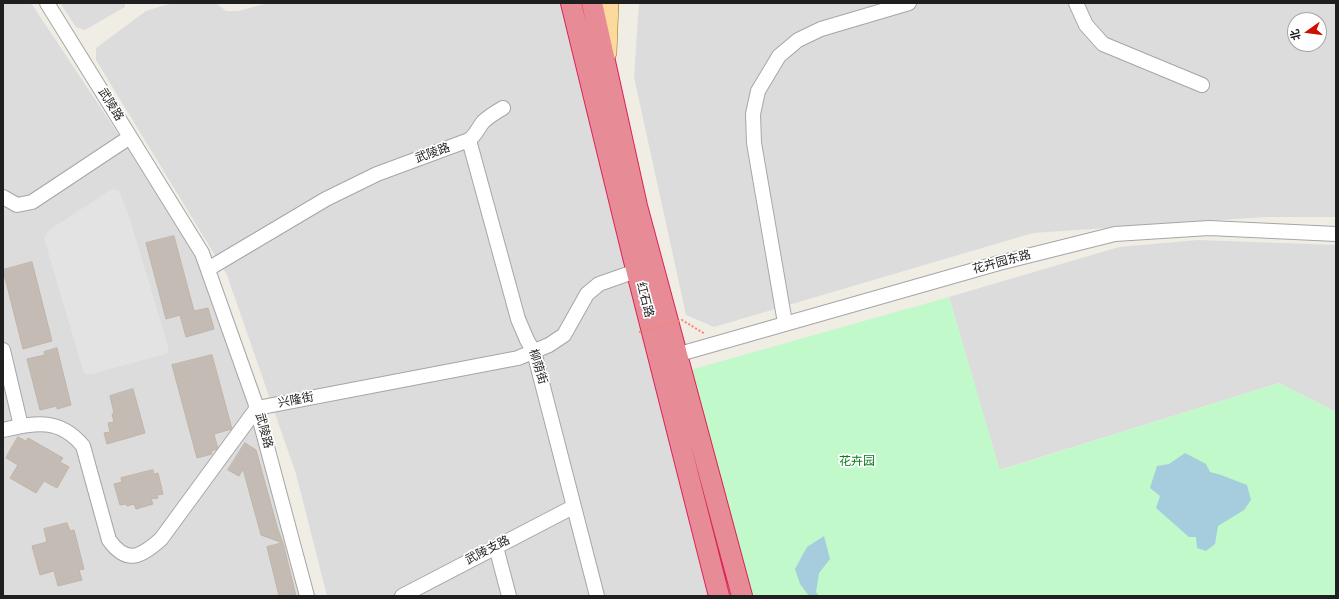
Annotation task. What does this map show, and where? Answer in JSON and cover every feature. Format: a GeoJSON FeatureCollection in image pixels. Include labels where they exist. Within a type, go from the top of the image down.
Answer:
{"type":"FeatureCollection","features":[{"type":"Feature","properties":{"kind":"highway","name":"红石路"},"geometry":{"type":"LineString","coordinates":[[571,3],[636,271],[719,596]]}},
{"type":"Feature","properties":{"kind":"highway","name":"红石路"},"geometry":{"type":"LineString","coordinates":[[592,3],[637,206],[742,596]]}},
{"type":"Feature","properties":{"kind":"main road","name":"红石路"},"geometry":{"type":"LineString","coordinates":[[607,70],[610,3]]}},
{"type":"Feature","properties":{"kind":"street","name":"武陵路"},"geometry":{"type":"LineString","coordinates":[[47,3],[202,253],[257,408],[307,596]]}},
{"type":"Feature","properties":{"kind":"street"},"geometry":{"type":"LineString","coordinates":[[785,323],[754,143],[753,114],[758,91],[779,56],[798,40],[821,29],[909,3]]}},
{"type":"Feature","properties":{"kind":"street"},"geometry":{"type":"LineString","coordinates":[[1076,3],[1086,25],[1103,44],[1202,85]]}},
{"type":"Feature","properties":{"kind":"street"},"geometry":{"type":"LineString","coordinates":[[469,140],[474,137],[482,123],[490,115],[502,108]]}},
{"type":"Feature","properties":{"kind":"street"},"geometry":{"type":"LineString","coordinates":[[3,197],[18,205],[32,202],[130,137]]}},
{"type":"Feature","properties":{"kind":"street","name":"武陵路"},"geometry":{"type":"LineString","coordinates":[[208,270],[326,199],[377,174],[469,140]]}},
{"type":"Feature","properties":{"kind":"street","name":"柳荫街"},"geometry":{"type":"LineString","coordinates":[[469,140],[518,318],[527,340],[534,352],[596,596]]}},
{"type":"Feature","properties":{"kind":"street","name":"花卉园东路"},"geometry":{"type":"LineString","coordinates":[[676,354],[999,263],[1115,234],[1208,228],[1336,234]]}},
{"type":"Feature","properties":{"kind":"street","name":"兴隆街"},"geometry":{"type":"LineString","coordinates":[[257,408],[518,358],[549,345],[564,335],[587,294],[599,284],[636,271]]}},
{"type":"Feature","properties":{"kind":"street"},"geometry":{"type":"LineString","coordinates":[[3,350],[21,426]]}},
{"type":"Feature","properties":{"kind":"street"},"geometry":{"type":"LineString","coordinates":[[3,430],[30,424],[46,425],[62,428],[74,435],[83,446],[108,540],[115,549],[124,555],[136,555],[147,551],[161,539],[257,408]]}},
{"type":"Feature","properties":{"kind":"street","name":"武陵支路"},"geometry":{"type":"LineString","coordinates":[[402,596],[574,507]]}},
{"type":"Feature","properties":{"kind":"street"},"geometry":{"type":"LineString","coordinates":[[496,547],[508,596]]}},
{"type":"Feature","properties":{"kind":"path"},"geometry":{"type":"LineString","coordinates":[[639,332],[682,320],[705,334]]}},
{"type":"Feature","properties":{"kind":"shaded area"},"geometry":{"type":"Polygon","coordinates":[[[3,3],[31,3],[196,251],[249,404],[301,596],[3,596],[3,3]]]}},
{"type":"Feature","properties":{"kind":"shaded area"},"geometry":{"type":"Polygon","coordinates":[[[60,3],[125,3],[125,7],[85,30],[76,27],[60,3]]]}},
{"type":"Feature","properties":{"kind":"shaded area"},"geometry":{"type":"Polygon","coordinates":[[[172,3],[216,3],[226,11],[239,11],[267,3],[564,3],[710,596],[327,596],[296,474],[227,275],[96,60],[96,48],[146,11],[172,3]]]}},
{"type":"Feature","properties":{"kind":"shaded area"},"geometry":{"type":"Polygon","coordinates":[[[639,3],[1336,3],[1336,217],[1265,217],[1033,233],[714,327],[686,315],[634,77],[639,3]]]}},
{"type":"Feature","properties":{"kind":"shaded area"},"geometry":{"type":"Polygon","coordinates":[[[112,189],[119,191],[128,213],[169,353],[92,374],[85,374],[44,238],[49,230],[112,189]]]}},
{"type":"Feature","properties":{"kind":"shaded area"},"geometry":{"type":"Polygon","coordinates":[[[1198,240],[1336,245],[1336,412],[1279,383],[999,470],[949,297],[1119,247],[1198,240]]]}},
{"type":"Feature","properties":{"kind":"green space","name":"花卉园"},"geometry":{"type":"Polygon","coordinates":[[[949,297],[1000,470],[1279,383],[1336,412],[1336,596],[752,596],[690,370],[949,297]]]}},
{"type":"Feature","properties":{"kind":"water"},"geometry":{"type":"Polygon","coordinates":[[[1185,453],[1206,464],[1210,472],[1247,485],[1251,500],[1244,510],[1218,526],[1215,544],[1206,551],[1197,548],[1196,537],[1189,537],[1156,508],[1160,496],[1150,488],[1157,466],[1169,464],[1185,453]]]}},
{"type":"Feature","properties":{"kind":"water"},"geometry":{"type":"Polygon","coordinates":[[[824,536],[830,559],[819,573],[816,592],[819,596],[809,596],[800,584],[795,569],[807,547],[824,536]]]}},
{"type":"Feature","properties":{"kind":"building"},"geometry":{"type":"Polygon","coordinates":[[[174,236],[194,311],[208,308],[214,329],[186,337],[180,315],[166,319],[146,243],[174,236]]]}},
{"type":"Feature","properties":{"kind":"building"},"geometry":{"type":"Polygon","coordinates":[[[32,262],[52,341],[23,349],[3,270],[32,262]]]}},
{"type":"Feature","properties":{"kind":"building"},"geometry":{"type":"Polygon","coordinates":[[[57,348],[71,405],[57,409],[57,406],[40,410],[27,359],[45,355],[44,352],[57,348]]]}},
{"type":"Feature","properties":{"kind":"building"},"geometry":{"type":"Polygon","coordinates":[[[212,355],[232,429],[214,434],[218,449],[211,451],[212,454],[197,458],[172,365],[212,355]]]}},
{"type":"Feature","properties":{"kind":"building"},"geometry":{"type":"Polygon","coordinates":[[[133,389],[145,433],[107,444],[104,433],[110,432],[108,423],[114,422],[112,414],[114,413],[110,396],[133,389]]]}},
{"type":"Feature","properties":{"kind":"building"},"geometry":{"type":"Polygon","coordinates":[[[18,437],[26,441],[28,438],[63,458],[60,462],[69,467],[57,488],[44,481],[36,493],[10,478],[18,465],[6,458],[18,437]]]}},
{"type":"Feature","properties":{"kind":"building"},"geometry":{"type":"Polygon","coordinates":[[[245,443],[256,450],[283,543],[261,535],[243,469],[239,476],[228,470],[245,443]]]}},
{"type":"Feature","properties":{"kind":"building"},"geometry":{"type":"Polygon","coordinates":[[[153,470],[154,474],[158,473],[163,494],[157,495],[158,498],[151,499],[153,504],[136,509],[134,504],[127,506],[126,504],[120,505],[114,484],[122,482],[121,478],[153,470]]]}},
{"type":"Feature","properties":{"kind":"building"},"geometry":{"type":"Polygon","coordinates":[[[67,523],[70,531],[74,530],[84,569],[79,570],[82,580],[58,586],[54,571],[40,575],[32,546],[47,542],[44,529],[67,523]]]}},
{"type":"Feature","properties":{"kind":"building"},"geometry":{"type":"Polygon","coordinates":[[[283,543],[296,596],[279,596],[267,547],[283,543]]]}}]}
